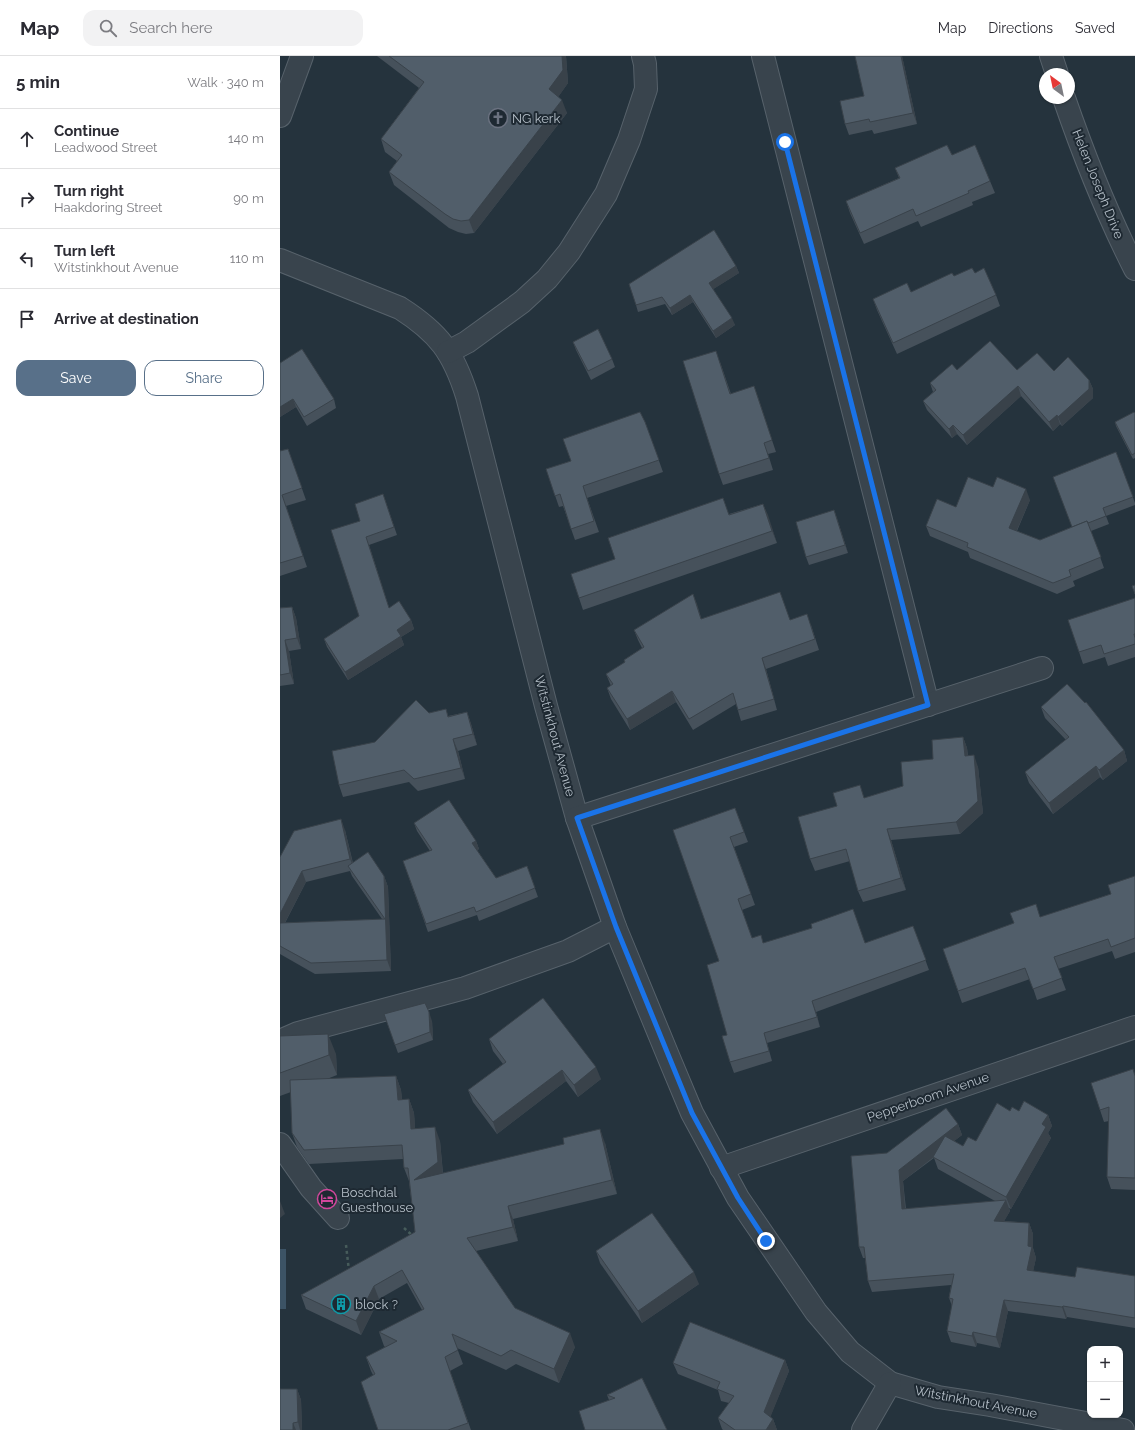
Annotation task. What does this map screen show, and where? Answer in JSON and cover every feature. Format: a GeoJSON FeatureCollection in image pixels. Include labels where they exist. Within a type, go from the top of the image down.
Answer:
{"type":"FeatureCollection","features":[{"type":"Feature","properties":{"kind":"street"},"geometry":{"type":"LineString","coordinates":[[280,116],[302,56]]}},
{"type":"Feature","properties":{"kind":"street"},"geometry":{"type":"LineString","coordinates":[[448,352],[467,342],[522,302],[547,279],[569,252],[606,194],[629,140],[646,89],[645,64],[643,56]]}},
{"type":"Feature","properties":{"kind":"street"},"geometry":{"type":"LineString","coordinates":[[763,56],[928,705]]}},
{"type":"Feature","properties":{"kind":"street"},"geometry":{"type":"LineString","coordinates":[[1051,56],[1054,68]]}},
{"type":"Feature","properties":{"kind":"street","name":"Helen Joseph Drive"},"geometry":{"type":"LineString","coordinates":[[1066,104],[1083,151],[1119,238],[1135,269]]}},
{"type":"Feature","properties":{"kind":"street","name":"Witstinkhout Avenue"},"geometry":{"type":"LineString","coordinates":[[280,260],[400,308],[433,333],[448,352],[459,373],[467,396],[546,706],[577,818],[616,927],[692,1113],[738,1198],[816,1312],[850,1352],[890,1383],[938,1397],[990,1405],[1123,1430]]}},
{"type":"Feature","properties":{"kind":"street"},"geometry":{"type":"LineString","coordinates":[[577,818],[1042,668]]}},
{"type":"Feature","properties":{"kind":"street"},"geometry":{"type":"LineString","coordinates":[[280,1041],[298,1033],[465,988],[568,951],[616,927]]}},
{"type":"Feature","properties":{"kind":"street","name":"Pepperboom Avenue"},"geometry":{"type":"LineString","coordinates":[[721,1168],[1135,1027]]}},
{"type":"Feature","properties":{"kind":"street"},"geometry":{"type":"LineString","coordinates":[[280,1144],[311,1188],[338,1218]]}},
{"type":"Feature","properties":{"kind":"street"},"geometry":{"type":"LineString","coordinates":[[863,1430],[890,1383]]}},
{"type":"Feature","properties":{"kind":"path"},"geometry":{"type":"LineString","coordinates":[[404,1228],[414,1238]]}},
{"type":"Feature","properties":{"kind":"path"},"geometry":{"type":"LineString","coordinates":[[346,1245],[349,1274]]}},
{"type":"Feature","properties":{"kind":"water"},"geometry":{"type":"Polygon","coordinates":[[[280,1249],[286,1249],[286,1309],[280,1309],[280,1249]]]}},
{"type":"Feature","properties":{"kind":"building"},"geometry":{"type":"Polygon","coordinates":[[[389,56],[562,56],[563,70],[549,89],[562,100],[469,220],[461,221],[453,219],[389,172],[402,155],[381,139],[424,82],[389,56]]]}},
{"type":"Feature","properties":{"kind":"building"},"geometry":{"type":"Polygon","coordinates":[[[855,56],[901,56],[913,113],[870,122],[869,119],[845,124],[840,101],[864,96],[855,56]]]}},
{"type":"Feature","properties":{"kind":"building"},"geometry":{"type":"Polygon","coordinates":[[[947,145],[952,155],[975,145],[990,181],[968,191],[969,193],[916,216],[913,209],[860,233],[846,201],[900,178],[895,168],[947,145]]]}},
{"type":"Feature","properties":{"kind":"building"},"geometry":{"type":"Polygon","coordinates":[[[714,230],[736,266],[709,283],[732,318],[713,331],[690,295],[670,308],[662,297],[636,305],[629,284],[714,230]]]}},
{"type":"Feature","properties":{"kind":"building"},"geometry":{"type":"Polygon","coordinates":[[[972,268],[975,273],[984,268],[996,295],[893,343],[873,299],[907,283],[911,292],[952,273],[954,276],[972,268]]]}},
{"type":"Feature","properties":{"kind":"building"},"geometry":{"type":"Polygon","coordinates":[[[598,329],[612,359],[588,371],[573,342],[598,329]]]}},
{"type":"Feature","properties":{"kind":"building"},"geometry":{"type":"Polygon","coordinates":[[[990,341],[1017,370],[1037,353],[1054,371],[1068,357],[1089,380],[1089,389],[1058,417],[1057,415],[1049,422],[1018,386],[963,435],[953,425],[949,429],[923,401],[936,390],[930,383],[952,364],[957,370],[990,341]]]}},
{"type":"Feature","properties":{"kind":"building"},"geometry":{"type":"Polygon","coordinates":[[[302,349],[334,399],[304,417],[293,399],[280,407],[280,363],[302,349]]]}},
{"type":"Feature","properties":{"kind":"building"},"geometry":{"type":"Polygon","coordinates":[[[716,351],[730,394],[754,386],[772,440],[764,443],[769,458],[719,474],[683,361],[716,351]]]}},
{"type":"Feature","properties":{"kind":"building"},"geometry":{"type":"Polygon","coordinates":[[[640,412],[659,460],[583,486],[594,521],[571,529],[560,494],[555,496],[546,469],[571,461],[563,439],[640,412]]]}},
{"type":"Feature","properties":{"kind":"building"},"geometry":{"type":"Polygon","coordinates":[[[1134,412],[1135,453],[1132,455],[1115,422],[1134,412]]]}},
{"type":"Feature","properties":{"kind":"building"},"geometry":{"type":"Polygon","coordinates":[[[288,449],[302,488],[282,495],[303,556],[280,563],[280,451],[288,449]]]}},
{"type":"Feature","properties":{"kind":"building"},"geometry":{"type":"Polygon","coordinates":[[[1116,452],[1133,497],[1103,508],[1106,516],[1072,527],[1053,477],[1116,452]]]}},
{"type":"Feature","properties":{"kind":"building"},"geometry":{"type":"Polygon","coordinates":[[[968,477],[993,487],[997,477],[1026,489],[1009,528],[1040,540],[1087,521],[1101,557],[1069,570],[1071,576],[1053,583],[967,547],[968,543],[926,526],[937,499],[956,507],[968,477]]]}},
{"type":"Feature","properties":{"kind":"building"},"geometry":{"type":"Polygon","coordinates":[[[383,494],[394,527],[366,537],[389,608],[399,601],[411,620],[397,630],[401,636],[345,672],[324,639],[359,616],[331,530],[360,521],[355,504],[383,494]]]}},
{"type":"Feature","properties":{"kind":"building"},"geometry":{"type":"Polygon","coordinates":[[[723,498],[729,515],[763,504],[772,531],[579,598],[571,574],[615,559],[608,538],[723,498]]]}},
{"type":"Feature","properties":{"kind":"building"},"geometry":{"type":"Polygon","coordinates":[[[834,510],[845,545],[806,557],[796,522],[834,510]]]}},
{"type":"Feature","properties":{"kind":"building"},"geometry":{"type":"Polygon","coordinates":[[[1135,585],[1135,594],[1132,586],[1135,585]]]}},
{"type":"Feature","properties":{"kind":"building"},"geometry":{"type":"Polygon","coordinates":[[[780,592],[790,620],[807,614],[815,639],[762,658],[774,699],[738,710],[733,693],[689,719],[672,691],[627,719],[607,688],[613,684],[606,674],[625,662],[624,660],[644,647],[634,630],[693,594],[701,619],[780,592]]]}},
{"type":"Feature","properties":{"kind":"building"},"geometry":{"type":"Polygon","coordinates":[[[1135,598],[1135,644],[1104,654],[1101,645],[1079,652],[1068,620],[1135,598]]]}},
{"type":"Feature","properties":{"kind":"building"},"geometry":{"type":"Polygon","coordinates":[[[292,607],[297,638],[285,640],[290,673],[280,675],[280,608],[292,607]]]}},
{"type":"Feature","properties":{"kind":"building"},"geometry":{"type":"Polygon","coordinates":[[[1067,684],[1085,703],[1086,702],[1124,750],[1099,770],[1096,766],[1049,803],[1025,772],[1069,737],[1041,707],[1067,684]]]}},
{"type":"Feature","properties":{"kind":"building"},"geometry":{"type":"Polygon","coordinates":[[[416,700],[429,713],[446,709],[448,717],[467,712],[473,734],[453,739],[461,768],[414,779],[404,770],[339,785],[332,751],[375,742],[416,700]]]}},
{"type":"Feature","properties":{"kind":"building"},"geometry":{"type":"Polygon","coordinates":[[[963,737],[965,756],[974,755],[978,801],[956,822],[887,829],[901,878],[858,891],[846,849],[810,859],[798,817],[837,806],[833,793],[860,785],[864,798],[903,786],[901,762],[933,759],[932,740],[963,737]]]}},
{"type":"Feature","properties":{"kind":"building"},"geometry":{"type":"Polygon","coordinates":[[[449,800],[476,841],[472,843],[496,878],[527,866],[535,888],[476,912],[474,907],[426,924],[403,861],[432,850],[414,823],[449,800]]]}},
{"type":"Feature","properties":{"kind":"building"},"geometry":{"type":"Polygon","coordinates":[[[735,808],[744,832],[730,837],[751,894],[738,899],[752,938],[761,935],[763,943],[812,928],[811,924],[853,909],[865,943],[913,926],[926,960],[812,1001],[817,1017],[764,1033],[769,1051],[730,1062],[722,1036],[727,1035],[707,965],[719,961],[673,830],[735,808]]]}},
{"type":"Feature","properties":{"kind":"building"},"geometry":{"type":"Polygon","coordinates":[[[341,819],[350,859],[302,871],[280,914],[280,857],[294,831],[341,819]]]}},
{"type":"Feature","properties":{"kind":"building"},"geometry":{"type":"Polygon","coordinates":[[[368,852],[384,876],[387,960],[311,963],[280,946],[280,923],[385,919],[348,866],[368,852]]]}},
{"type":"Feature","properties":{"kind":"building"},"geometry":{"type":"Polygon","coordinates":[[[1135,876],[1135,938],[1111,947],[1108,939],[1054,957],[1062,978],[1033,989],[1025,968],[958,991],[943,949],[1014,923],[1010,913],[1036,904],[1040,917],[1111,894],[1108,885],[1135,876]]]}},
{"type":"Feature","properties":{"kind":"building"},"geometry":{"type":"Polygon","coordinates":[[[543,998],[596,1067],[574,1085],[562,1070],[493,1122],[468,1090],[506,1062],[489,1039],[543,998]]]}},
{"type":"Feature","properties":{"kind":"building"},"geometry":{"type":"Polygon","coordinates":[[[425,1003],[429,1012],[430,1032],[395,1045],[384,1014],[425,1003]]]}},
{"type":"Feature","properties":{"kind":"building"},"geometry":{"type":"Polygon","coordinates":[[[328,1034],[329,1055],[280,1073],[280,1036],[328,1034]]]}},
{"type":"Feature","properties":{"kind":"building"},"geometry":{"type":"Polygon","coordinates":[[[1133,1069],[1135,1076],[1135,1178],[1107,1177],[1109,1107],[1100,1110],[1091,1083],[1133,1069]]]}},
{"type":"Feature","properties":{"kind":"building"},"geometry":{"type":"Polygon","coordinates":[[[396,1076],[398,1100],[409,1099],[411,1129],[435,1127],[438,1162],[414,1180],[564,1144],[563,1138],[600,1129],[612,1180],[508,1206],[513,1227],[467,1238],[515,1308],[570,1333],[554,1369],[511,1350],[501,1356],[452,1334],[458,1350],[445,1357],[468,1423],[448,1430],[378,1430],[361,1382],[375,1374],[366,1357],[397,1341],[379,1332],[424,1309],[402,1270],[374,1286],[356,1321],[301,1295],[415,1232],[408,1168],[404,1168],[402,1145],[304,1150],[292,1133],[290,1080],[396,1076]]]}},
{"type":"Feature","properties":{"kind":"building"},"geometry":{"type":"Polygon","coordinates":[[[1024,1101],[1048,1115],[1042,1124],[1046,1127],[1006,1197],[933,1157],[945,1136],[963,1146],[968,1137],[976,1141],[997,1103],[1010,1111],[1012,1107],[1019,1111],[1024,1101]]]}},
{"type":"Feature","properties":{"kind":"building"},"geometry":{"type":"Polygon","coordinates":[[[946,1108],[958,1124],[899,1170],[902,1209],[1006,1200],[994,1221],[1029,1223],[1028,1246],[1032,1247],[1027,1270],[1075,1277],[1077,1267],[1135,1276],[1135,1318],[1063,1306],[1004,1300],[996,1337],[973,1332],[972,1336],[947,1331],[953,1299],[949,1298],[954,1274],[868,1281],[864,1247],[859,1247],[851,1156],[887,1153],[946,1108]]]}},
{"type":"Feature","properties":{"kind":"building"},"geometry":{"type":"Polygon","coordinates":[[[652,1213],[694,1272],[638,1311],[596,1251],[652,1213]]]}},
{"type":"Feature","properties":{"kind":"building"},"geometry":{"type":"Polygon","coordinates":[[[690,1322],[785,1360],[764,1412],[773,1419],[766,1430],[735,1430],[718,1418],[734,1396],[717,1389],[720,1382],[673,1363],[690,1322]]]}},
{"type":"Feature","properties":{"kind":"building"},"geometry":{"type":"Polygon","coordinates":[[[642,1378],[667,1430],[585,1430],[579,1411],[615,1398],[607,1395],[642,1378]]]}},
{"type":"Feature","properties":{"kind":"building"},"geometry":{"type":"Polygon","coordinates":[[[280,1389],[297,1389],[298,1422],[293,1423],[293,1430],[280,1430],[280,1389]]]}},
{"type":"Feature","properties":{"kind":"place","name":"NG kerk"},"geometry":{"type":"Point","coordinates":[498,118]}},
{"type":"Feature","properties":{"kind":"place","name":"Boschdal Guesthouse"},"geometry":{"type":"Point","coordinates":[327,1199]}},
{"type":"Feature","properties":{"kind":"place","name":"block ?"},"geometry":{"type":"Point","coordinates":[341,1304]}},
{"type":"Feature","properties":{"kind":"route"},"geometry":{"type":"LineString","coordinates":[[766,1241],[738,1198],[692,1113],[616,927],[577,818],[928,705],[785,142]]}}]}
